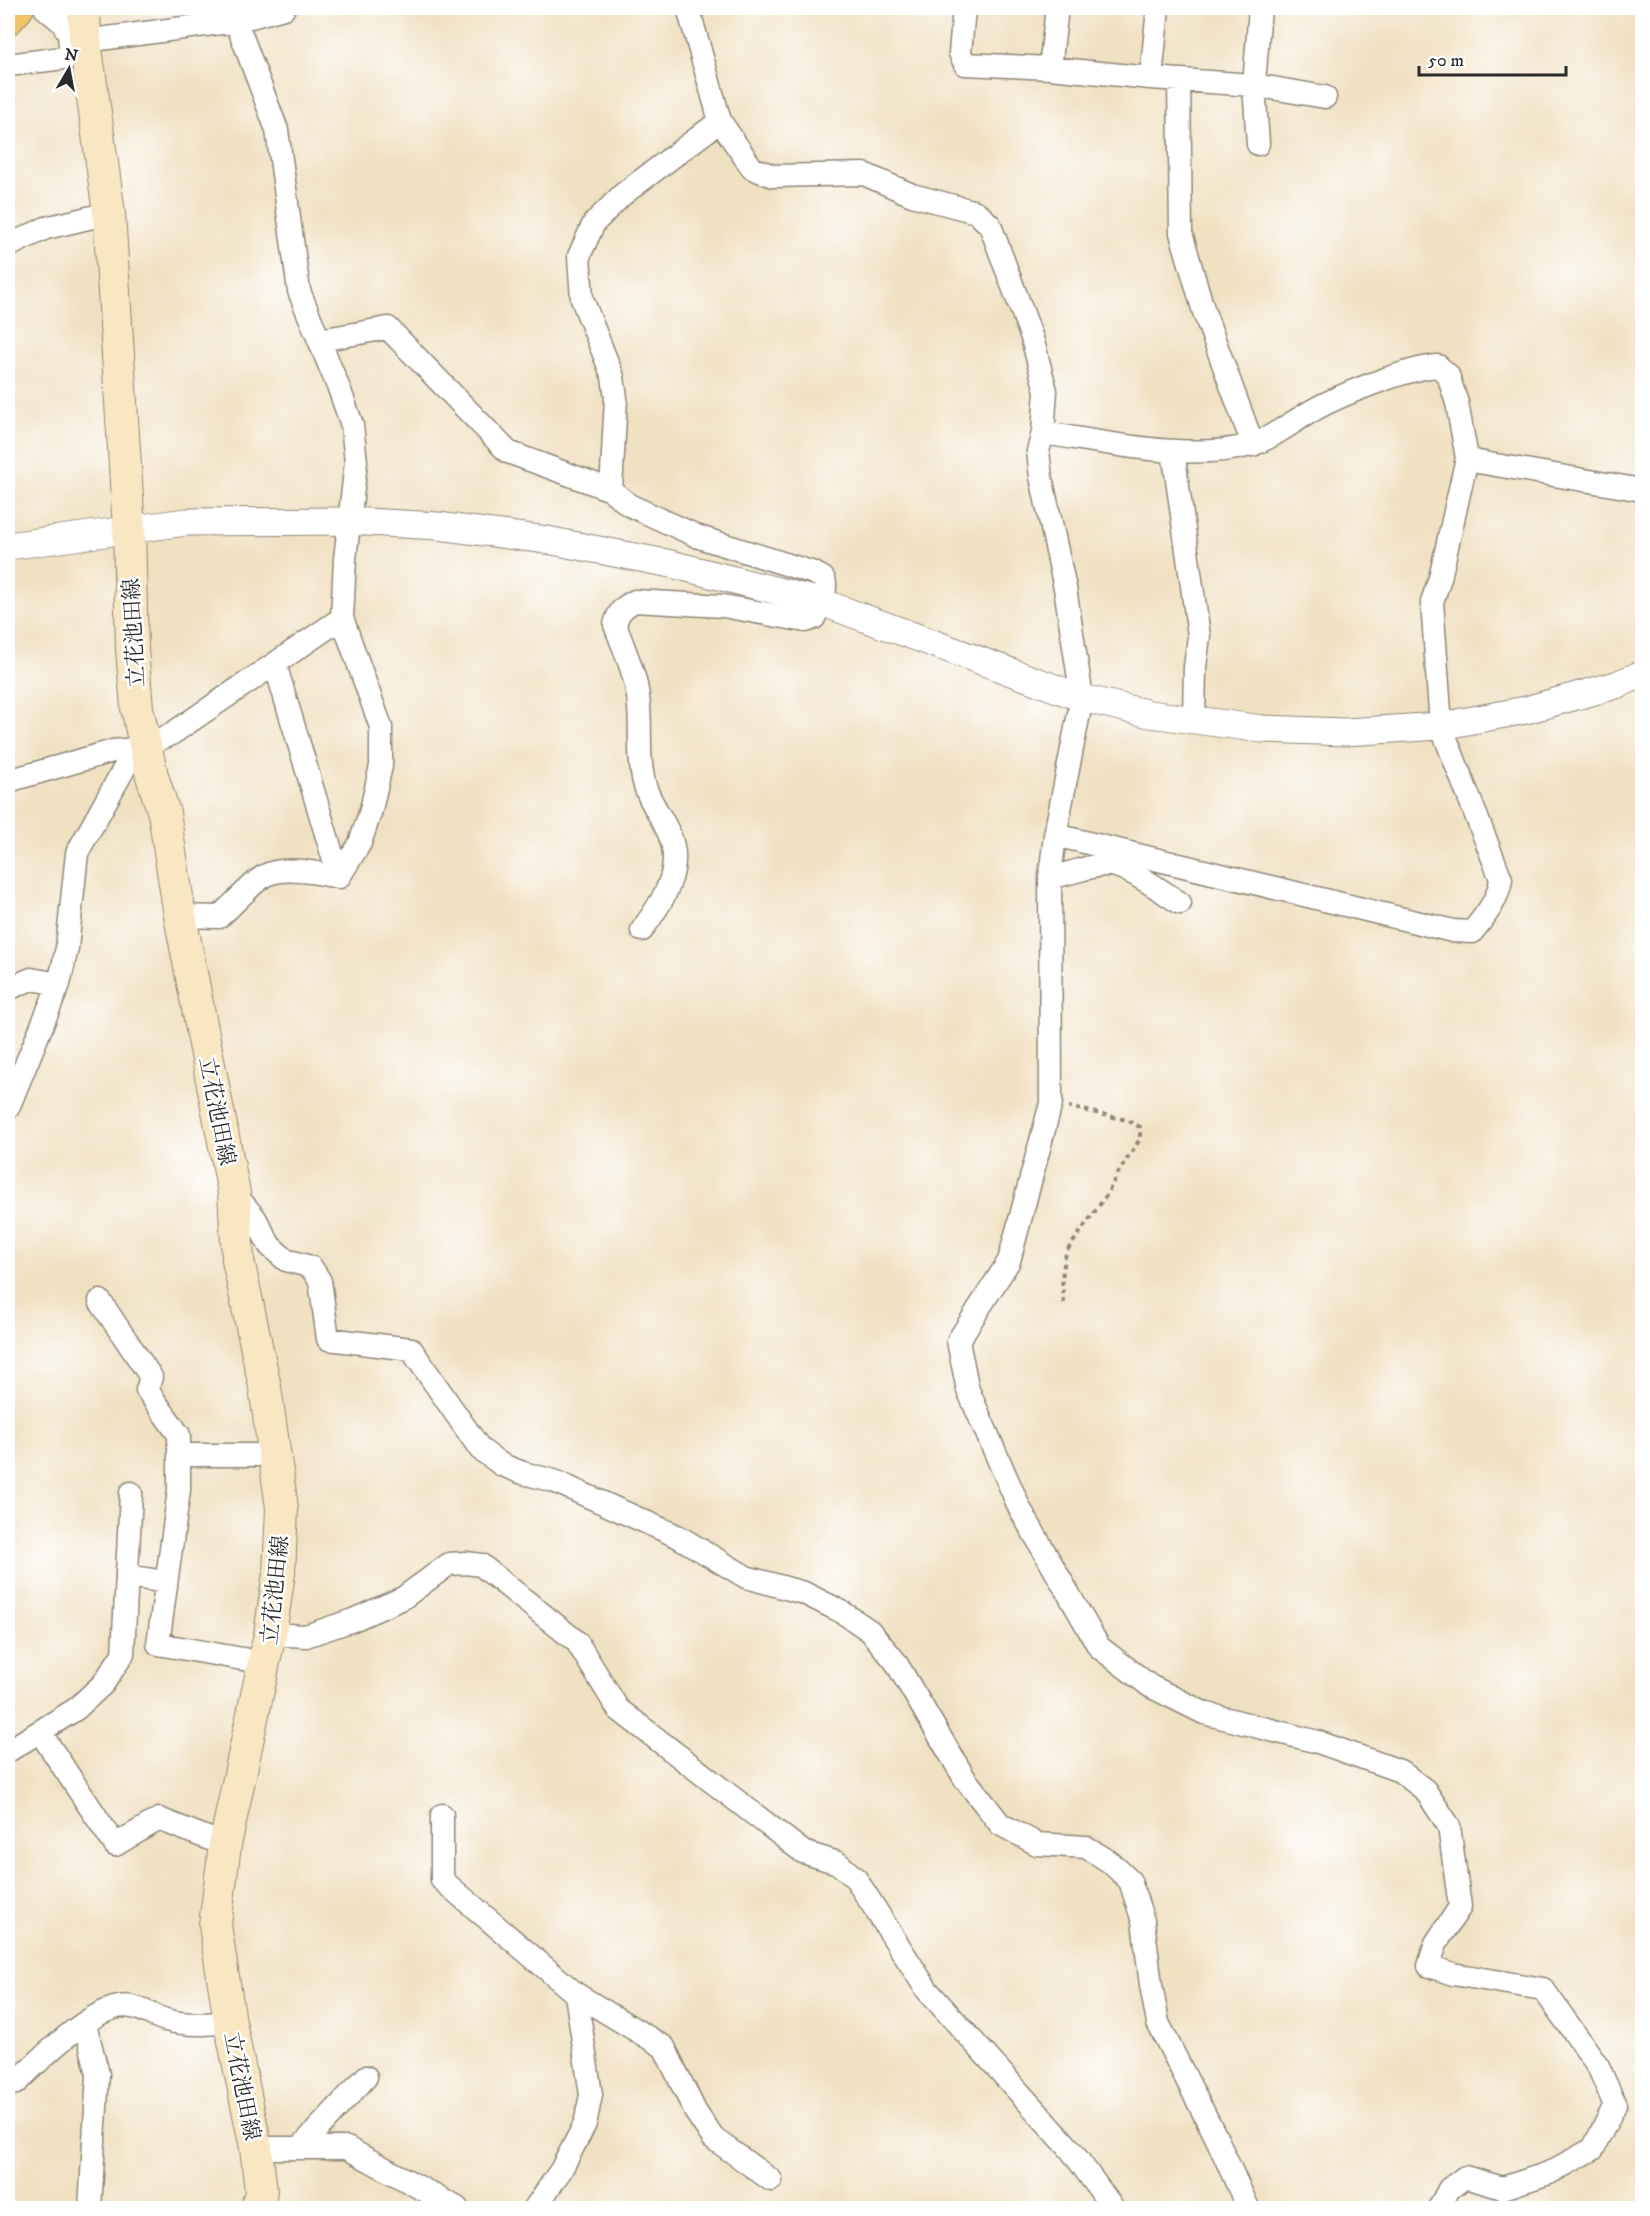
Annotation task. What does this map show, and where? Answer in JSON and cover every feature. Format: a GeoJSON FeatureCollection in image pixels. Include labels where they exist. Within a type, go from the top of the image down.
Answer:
{"type":"FeatureCollection","features":[{"type":"Feature","properties":{"kind":"highway"},"geometry":{"type":"LineString","coordinates":[[8,18],[16,8]]}},
{"type":"Feature","properties":{"kind":"main road","name":"立花池田線"},"geometry":{"type":"LineString","coordinates":[[84,8],[81,51],[109,213],[129,529],[132,649],[140,747],[164,813],[180,916],[234,1193],[238,1260],[265,1387],[282,1508],[279,1573],[268,1649],[225,1845],[215,1925],[230,2022],[256,2148],[261,2191],[257,2208]]}},
{"type":"Feature","properties":{"kind":"street"},"geometry":{"type":"LineString","coordinates":[[45,8],[63,23],[81,51]]}},
{"type":"Feature","properties":{"kind":"street"},"geometry":{"type":"LineString","coordinates":[[8,65],[236,21],[277,8]]}},
{"type":"Feature","properties":{"kind":"street"},"geometry":{"type":"LineString","coordinates":[[688,8],[720,121],[752,168],[773,176],[864,174],[912,195],[976,212],[990,225],[1032,338],[1046,391],[1043,433],[1038,451],[1041,477],[1065,588],[1082,698],[1055,835],[1050,877],[1051,1103],[1009,1261],[958,1341],[968,1390],[1026,1518],[1098,1647],[1150,1686],[1204,1713],[1318,1742],[1400,1771],[1425,1790],[1449,1826],[1460,1907],[1436,1943],[1429,1966],[1454,1974],[1543,1989],[1598,2066],[1615,2105],[1593,2149],[1549,2173],[1503,2188],[1465,2177],[1449,2189],[1439,2208]]}},
{"type":"Feature","properties":{"kind":"street"},"geometry":{"type":"LineString","coordinates":[[964,8],[960,53],[965,64],[1050,68],[1254,85],[1325,97]]}},
{"type":"Feature","properties":{"kind":"street"},"geometry":{"type":"LineString","coordinates":[[1050,68],[1057,8]]}},
{"type":"Feature","properties":{"kind":"street"},"geometry":{"type":"LineString","coordinates":[[1151,78],[1158,8]]}},
{"type":"Feature","properties":{"kind":"street"},"geometry":{"type":"LineString","coordinates":[[1258,144],[1254,85],[1260,8]]}},
{"type":"Feature","properties":{"kind":"street"},"geometry":{"type":"LineString","coordinates":[[236,21],[277,130],[299,291],[352,425],[356,462],[342,618],[381,727],[381,766],[371,810],[360,843],[339,877]]}},
{"type":"Feature","properties":{"kind":"street"},"geometry":{"type":"LineString","coordinates":[[1179,80],[1181,232],[1204,312],[1253,445]]}},
{"type":"Feature","properties":{"kind":"street"},"geometry":{"type":"LineString","coordinates":[[611,490],[616,398],[613,377],[582,299],[579,256],[594,223],[622,195],[720,121]]}},
{"type":"Feature","properties":{"kind":"street"},"geometry":{"type":"LineString","coordinates":[[8,246],[45,228],[109,213]]}},
{"type":"Feature","properties":{"kind":"street"},"geometry":{"type":"LineString","coordinates":[[320,340],[388,328],[508,452],[611,490],[629,505],[699,537],[822,577],[825,584],[821,602],[814,618],[806,621],[723,606],[635,601],[625,606],[617,615],[615,625],[638,691],[641,762],[645,786],[668,828],[674,845],[674,863],[660,904],[642,930]]}},
{"type":"Feature","properties":{"kind":"street"},"geometry":{"type":"LineString","coordinates":[[1043,433],[1173,451],[1224,450],[1253,445],[1324,403],[1405,374],[1426,367],[1438,366],[1448,375],[1457,403],[1467,458],[1440,578],[1432,602],[1441,726],[1501,879],[1499,890],[1489,912],[1472,933],[1454,931],[1055,835]]}},
{"type":"Feature","properties":{"kind":"street"},"geometry":{"type":"LineString","coordinates":[[1173,451],[1200,636],[1194,719]]}},
{"type":"Feature","properties":{"kind":"street"},"geometry":{"type":"LineString","coordinates":[[1467,458],[1478,462],[1642,490]]}},
{"type":"Feature","properties":{"kind":"street"},"geometry":{"type":"LineString","coordinates":[[8,546],[186,522],[350,521],[438,526],[547,540],[671,564],[821,602],[1082,698],[1150,714],[1262,729],[1345,732],[1441,726],[1526,710],[1616,685],[1642,674]]}},
{"type":"Feature","properties":{"kind":"street"},"geometry":{"type":"LineString","coordinates":[[8,782],[113,751],[140,747],[170,735],[342,618]]}},
{"type":"Feature","properties":{"kind":"street"},"geometry":{"type":"LineString","coordinates":[[275,664],[339,877]]}},
{"type":"Feature","properties":{"kind":"street"},"geometry":{"type":"LineString","coordinates":[[8,1108],[59,984],[67,948],[77,853],[140,747]]}},
{"type":"Feature","properties":{"kind":"street"},"geometry":{"type":"LineString","coordinates":[[1050,877],[1066,876],[1080,870],[1108,865],[1120,867],[1180,903]]}},
{"type":"Feature","properties":{"kind":"street"},"geometry":{"type":"LineString","coordinates":[[180,916],[219,917],[265,876],[276,872],[305,871],[339,877]]}},
{"type":"Feature","properties":{"kind":"street"},"geometry":{"type":"LineString","coordinates":[[8,989],[31,979],[59,984]]}},
{"type":"Feature","properties":{"kind":"street"},"geometry":{"type":"LineString","coordinates":[[234,1193],[255,1218],[270,1246],[286,1260],[311,1267],[316,1274],[320,1281],[328,1339],[411,1349],[480,1449],[502,1465],[554,1481],[679,1537],[746,1577],[804,1593],[842,1612],[870,1631],[895,1661],[964,1779],[1000,1824],[1037,1844],[1086,1847],[1110,1862],[1130,1881],[1143,1921],[1158,2023],[1217,2139],[1248,2208]]}},
{"type":"Feature","properties":{"kind":"street"},"geometry":{"type":"LineString","coordinates":[[100,1300],[152,1377],[147,1390],[179,1435],[179,1490],[158,1644],[268,1649],[353,1620],[403,1598],[449,1564],[481,1565],[577,1642],[618,1709],[803,1852],[838,1863],[856,1879],[927,1990],[1071,2150],[1113,2208]]}},
{"type":"Feature","properties":{"kind":"street"},"geometry":{"type":"LineString","coordinates":[[179,1455],[276,1455]]}},
{"type":"Feature","properties":{"kind":"street"},"geometry":{"type":"LineString","coordinates":[[8,1751],[83,1703],[103,1684],[123,1654],[131,1493]]}},
{"type":"Feature","properties":{"kind":"street"},"geometry":{"type":"LineString","coordinates":[[127,1576],[166,1582]]}},
{"type":"Feature","properties":{"kind":"street"},"geometry":{"type":"LineString","coordinates":[[40,1732],[115,1845],[159,1819],[225,1845]]}},
{"type":"Feature","properties":{"kind":"street"},"geometry":{"type":"LineString","coordinates":[[441,1815],[442,1880],[576,1994],[664,2047],[695,2111],[713,2138],[771,2180]]}},
{"type":"Feature","properties":{"kind":"street"},"geometry":{"type":"LineString","coordinates":[[535,2208],[561,2170],[585,2124],[591,2095],[576,1994]]}},
{"type":"Feature","properties":{"kind":"street"},"geometry":{"type":"LineString","coordinates":[[8,2085],[16,2083],[60,2040],[110,2007],[130,2006],[166,2021],[198,2025],[230,2022]]}},
{"type":"Feature","properties":{"kind":"street"},"geometry":{"type":"LineString","coordinates":[[85,2024],[98,2074],[90,2208]]}},
{"type":"Feature","properties":{"kind":"street"},"geometry":{"type":"LineString","coordinates":[[300,2148],[366,2077]]}},
{"type":"Feature","properties":{"kind":"street"},"geometry":{"type":"LineString","coordinates":[[256,2148],[347,2148],[457,2208]]}},
{"type":"Feature","properties":{"kind":"path"},"geometry":{"type":"LineString","coordinates":[[1051,1103],[1127,1120],[1140,1127],[1140,1139],[1106,1196],[1066,1252],[1062,1278],[1064,1303]]}}]}
